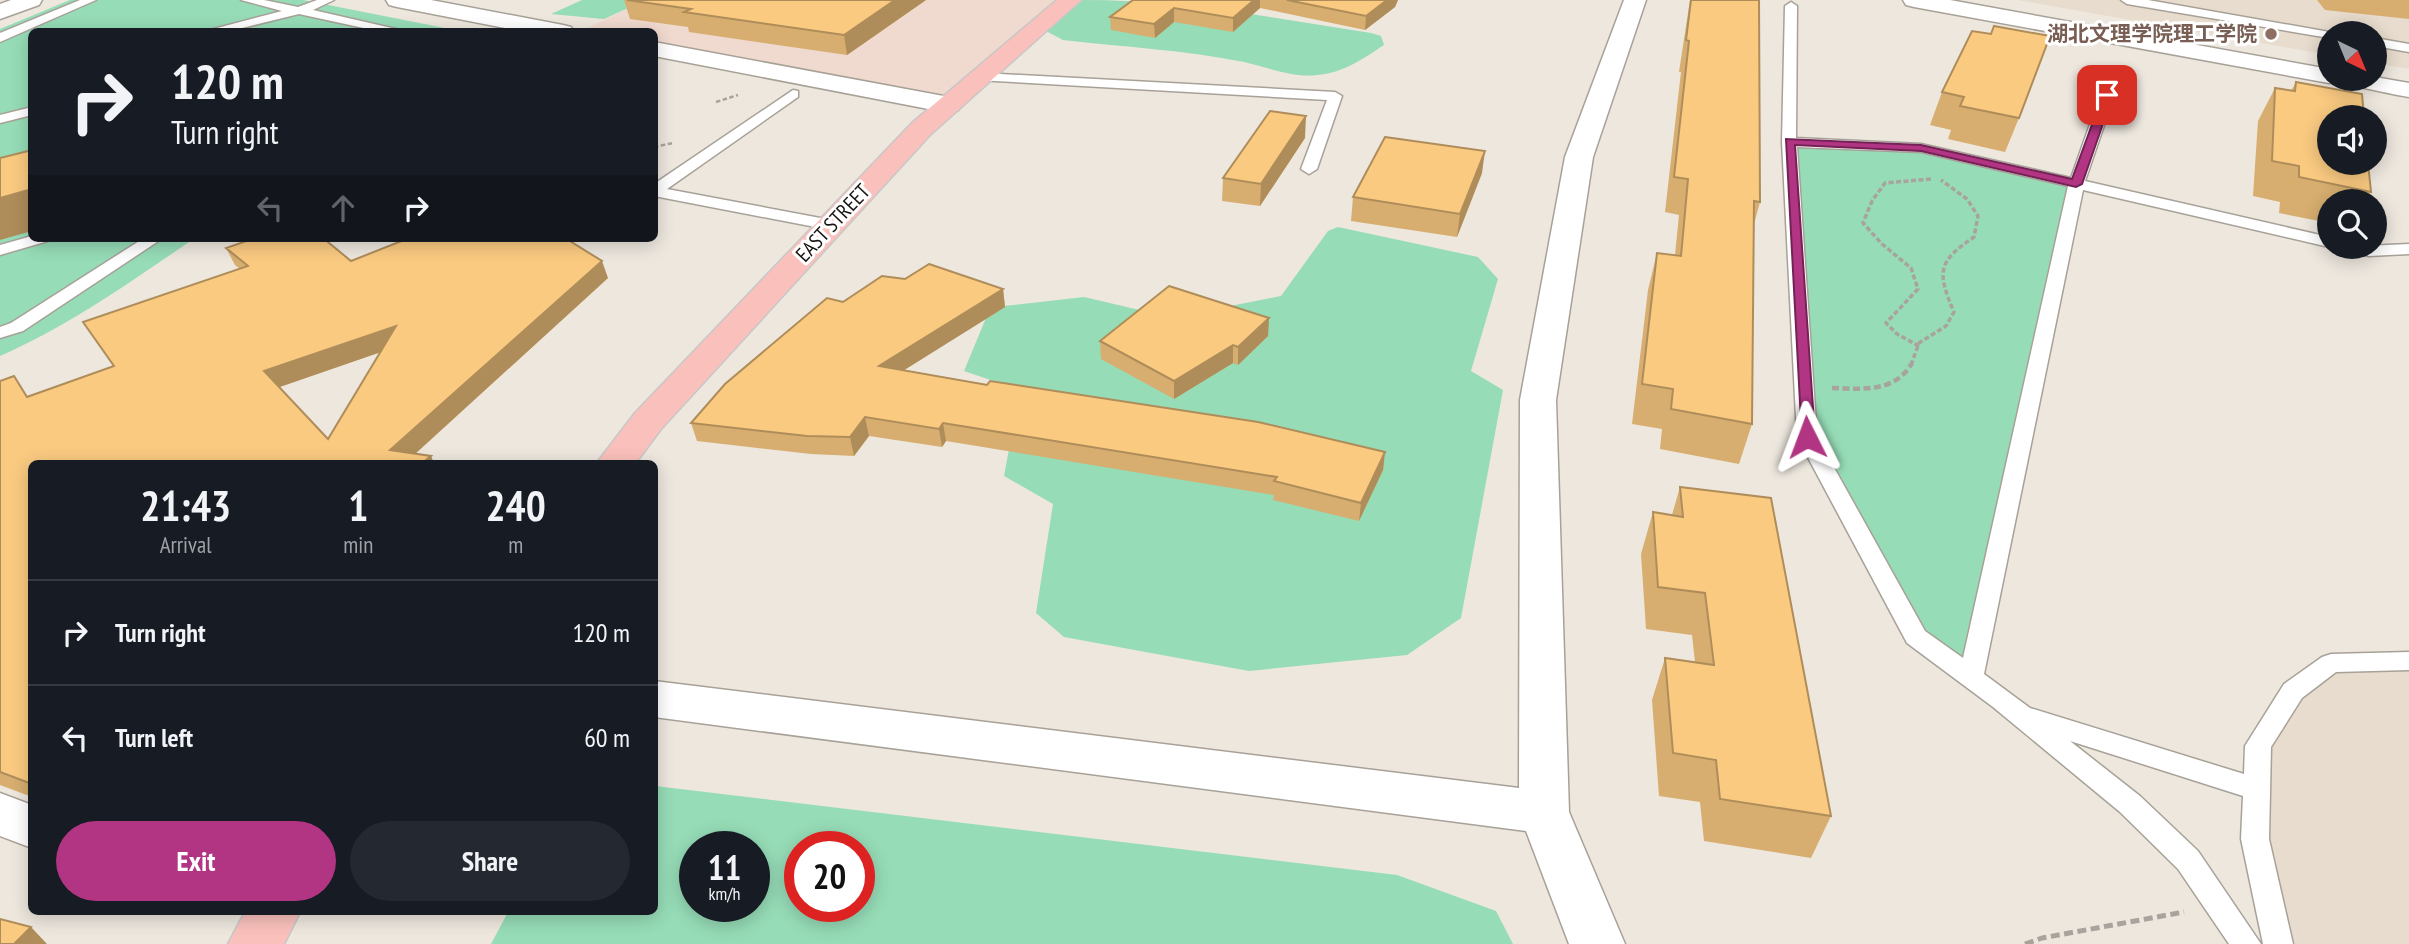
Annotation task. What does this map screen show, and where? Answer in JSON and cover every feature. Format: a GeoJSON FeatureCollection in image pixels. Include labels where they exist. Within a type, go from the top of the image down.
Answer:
{"type":"FeatureCollection","features":[{"type":"Feature","properties":{"kind":"main road","name":"EAST STREET"},"geometry":{"type":"LineString","coordinates":[[618,460],[648,421],[921,129],[1070,0]]}},
{"type":"Feature","properties":{"kind":"street"},"geometry":{"type":"LineString","coordinates":[[0,12],[31,0]]}},
{"type":"Feature","properties":{"kind":"street"},"geometry":{"type":"LineString","coordinates":[[397,0],[542,28]]}},
{"type":"Feature","properties":{"kind":"street"},"geometry":{"type":"LineString","coordinates":[[1597,944],[1544,812],[1538,400],[1579,157],[1636,0]]}},
{"type":"Feature","properties":{"kind":"street"},"geometry":{"type":"LineString","coordinates":[[1914,0],[2317,74]]}},
{"type":"Feature","properties":{"kind":"street"},"geometry":{"type":"LineString","coordinates":[[658,50],[949,105]]}},
{"type":"Feature","properties":{"kind":"street"},"geometry":{"type":"LineString","coordinates":[[2387,86],[2409,90]]}},
{"type":"Feature","properties":{"kind":"street"},"geometry":{"type":"LineString","coordinates":[[658,700],[1544,812]]}},
{"type":"Feature","properties":{"kind":"street"},"geometry":{"type":"LineString","coordinates":[[0,814],[28,825]]}},
{"type":"Feature","properties":{"kind":"lane"},"geometry":{"type":"LineString","coordinates":[[0,38],[90,0]]}},
{"type":"Feature","properties":{"kind":"lane"},"geometry":{"type":"LineString","coordinates":[[247,0],[384,28]]}},
{"type":"Feature","properties":{"kind":"lane"},"geometry":{"type":"LineString","coordinates":[[225,28],[301,10],[328,0]]}},
{"type":"Feature","properties":{"kind":"lane"},"geometry":{"type":"LineString","coordinates":[[2127,0],[2317,32]]}},
{"type":"Feature","properties":{"kind":"lane"},"geometry":{"type":"LineString","coordinates":[[2230,0],[2246,20]]}},
{"type":"Feature","properties":{"kind":"lane"},"geometry":{"type":"LineString","coordinates":[[1791,6],[1790,142],[1807,437],[1916,637],[2020,715],[2130,804],[2189,860],[2245,944]]}},
{"type":"Feature","properties":{"kind":"lane"},"geometry":{"type":"LineString","coordinates":[[2387,44],[2409,48]]}},
{"type":"Feature","properties":{"kind":"lane"},"geometry":{"type":"LineString","coordinates":[[1971,677],[2076,184],[2115,72]]}},
{"type":"Feature","properties":{"kind":"lane"},"geometry":{"type":"LineString","coordinates":[[982,77],[1335,96],[1309,169]]}},
{"type":"Feature","properties":{"kind":"lane"},"geometry":{"type":"LineString","coordinates":[[658,188],[793,94]]}},
{"type":"Feature","properties":{"kind":"lane"},"geometry":{"type":"LineString","coordinates":[[0,119],[28,112]]}},
{"type":"Feature","properties":{"kind":"lane"},"geometry":{"type":"LineString","coordinates":[[1790,142],[1921,148],[2317,239]]}},
{"type":"Feature","properties":{"kind":"lane"},"geometry":{"type":"LineString","coordinates":[[658,192],[831,225]]}},
{"type":"Feature","properties":{"kind":"lane"},"geometry":{"type":"LineString","coordinates":[[0,250],[28,242]]}},
{"type":"Feature","properties":{"kind":"lane"},"geometry":{"type":"LineString","coordinates":[[0,333],[18,327],[149,242]]}},
{"type":"Feature","properties":{"kind":"lane"},"geometry":{"type":"LineString","coordinates":[[2387,250],[2409,249]]}},
{"type":"Feature","properties":{"kind":"lane"},"geometry":{"type":"LineString","coordinates":[[2278,944],[2255,839],[2258,746],[2293,691],[2332,663],[2409,661]]}},
{"type":"Feature","properties":{"kind":"lane"},"geometry":{"type":"LineString","coordinates":[[2020,715],[2256,789]]}},
{"type":"Feature","properties":{"kind":"path"},"geometry":{"type":"LineString","coordinates":[[1804,379],[1832,388],[1872,390],[1900,381],[1913,364],[1919,346],[1919,343],[1946,327],[1954,312],[1944,289],[1941,271],[1949,253],[1974,237],[1978,216],[1967,199],[1939,179],[1885,183],[1872,201],[1863,223],[1884,245],[1906,261],[1919,277],[1919,289],[1886,323],[1897,334],[1919,346]]}},
{"type":"Feature","properties":{"kind":"path"},"geometry":{"type":"LineString","coordinates":[[2025,944],[2042,938],[2219,906]]}},
{"type":"Feature","properties":{"kind":"shaded area"},"geometry":{"type":"Polygon","coordinates":[[[646,0],[1071,0],[949,105],[658,50],[658,28],[587,28],[646,0]]]}},
{"type":"Feature","properties":{"kind":"shaded area","name":"湖北文理学院理工学院"},"geometry":{"type":"Polygon","coordinates":[[[2018,0],[2409,0],[2409,69],[2387,65],[2387,21],[2317,21],[2317,53],[2018,0]]]}},
{"type":"Feature","properties":{"kind":"shaded area"},"geometry":{"type":"Polygon","coordinates":[[[2331,663],[2409,663],[2409,944],[2278,944],[2258,746],[2331,663]]]}},
{"type":"Feature","properties":{"kind":"green space"},"geometry":{"type":"Polygon","coordinates":[[[70,0],[303,0],[445,28],[28,28],[28,242],[189,242],[76,317],[0,356],[0,29],[70,0]]]}},
{"type":"Feature","properties":{"kind":"green space"},"geometry":{"type":"Polygon","coordinates":[[[582,0],[646,0],[604,19],[551,14],[582,0]]]}},
{"type":"Feature","properties":{"kind":"green space"},"geometry":{"type":"Polygon","coordinates":[[[1083,0],[1191,6],[1263,16],[1371,33],[1381,36],[1384,45],[1344,68],[1308,76],[1199,54],[1063,40],[1046,31],[1083,0]]]}},
{"type":"Feature","properties":{"kind":"green space"},"geometry":{"type":"Polygon","coordinates":[[[1789,142],[1921,148],[2076,184],[1971,677],[1916,637],[1807,437],[1789,142]]]}},
{"type":"Feature","properties":{"kind":"green space"},"geometry":{"type":"Polygon","coordinates":[[[1338,227],[1478,257],[1498,279],[1471,371],[1503,390],[1461,618],[1407,655],[1249,671],[1064,637],[1036,613],[1053,504],[1004,476],[1020,390],[964,371],[986,318],[1004,306],[1084,297],[1148,312],[1210,310],[1281,296],[1328,231],[1338,227]]]}},
{"type":"Feature","properties":{"kind":"green space"},"geometry":{"type":"Polygon","coordinates":[[[658,786],[1397,875],[1496,911],[1513,944],[491,944],[506,915],[658,915],[658,786]]]}},
{"type":"Feature","properties":{"kind":"building"},"geometry":{"type":"Polygon","coordinates":[[[627,0],[895,0],[844,35],[684,12],[691,9],[627,0]]]}},
{"type":"Feature","properties":{"kind":"building"},"geometry":{"type":"Polygon","coordinates":[[[1133,0],[1254,0],[1233,18],[1174,8],[1154,24],[1110,17],[1133,0]]]}},
{"type":"Feature","properties":{"kind":"building"},"geometry":{"type":"Polygon","coordinates":[[[1287,0],[1387,0],[1366,16],[1287,0]]]}},
{"type":"Feature","properties":{"kind":"building"},"geometry":{"type":"Polygon","coordinates":[[[1691,0],[1759,0],[1760,202],[1754,201],[1752,424],[1671,409],[1673,389],[1642,384],[1657,253],[1681,256],[1688,179],[1674,177],[1691,0]]]}},
{"type":"Feature","properties":{"kind":"building"},"geometry":{"type":"Polygon","coordinates":[[[1994,26],[2050,36],[2019,118],[1960,106],[1964,97],[1942,92],[1972,31],[1991,34],[1994,26]]]}},
{"type":"Feature","properties":{"kind":"building"},"geometry":{"type":"Polygon","coordinates":[[[2296,82],[2317,86],[2317,91],[2362,94],[2363,105],[2317,105],[2317,175],[2369,175],[2371,189],[2357,189],[2299,177],[2299,166],[2272,161],[2275,88],[2295,91],[2296,82]]]}},
{"type":"Feature","properties":{"kind":"building"},"geometry":{"type":"Polygon","coordinates":[[[1270,111],[1306,116],[1261,184],[1223,178],[1270,111]]]}},
{"type":"Feature","properties":{"kind":"building"},"geometry":{"type":"Polygon","coordinates":[[[1385,137],[1485,151],[1460,214],[1353,197],[1385,137]]]}},
{"type":"Feature","properties":{"kind":"building"},"geometry":{"type":"Polygon","coordinates":[[[28,151],[28,190],[0,198],[0,158],[28,151]]]}},
{"type":"Feature","properties":{"kind":"building"},"geometry":{"type":"Polygon","coordinates":[[[243,242],[328,242],[351,261],[399,242],[571,242],[602,261],[390,450],[431,456],[426,460],[28,460],[28,782],[0,772],[0,381],[14,376],[27,397],[114,366],[83,322],[248,266],[226,248],[243,242]],[[396,326],[264,371],[328,439],[396,326]]]}},
{"type":"Feature","properties":{"kind":"building"},"geometry":{"type":"Polygon","coordinates":[[[929,264],[1003,289],[879,366],[987,385],[990,381],[1258,422],[1385,452],[1361,503],[1274,481],[1277,477],[943,423],[939,429],[865,417],[850,437],[807,436],[691,423],[725,384],[827,298],[843,302],[882,276],[905,279],[929,264]]]}},
{"type":"Feature","properties":{"kind":"building"},"geometry":{"type":"Polygon","coordinates":[[[1169,286],[1269,318],[1238,347],[1233,345],[1174,381],[1100,341],[1169,286]]]}},
{"type":"Feature","properties":{"kind":"building"},"geometry":{"type":"Polygon","coordinates":[[[1680,487],[1771,498],[1831,816],[1720,799],[1716,760],[1673,753],[1665,658],[1714,665],[1705,593],[1658,587],[1653,512],[1683,517],[1680,487]]]}},
{"type":"Feature","properties":{"kind":"building"},"geometry":{"type":"Polygon","coordinates":[[[0,919],[31,927],[14,944],[0,944],[0,919]]]}},
{"type":"Feature","properties":{"kind":"place","name":"湖北文理学院理工学院"},"geometry":{"type":"Point","coordinates":[2271,34]}},
{"type":"Feature","properties":{"kind":"route"},"geometry":{"type":"LineString","coordinates":[[1807,437],[1790,142],[1921,148],[2076,184],[2107,95]]}}]}
